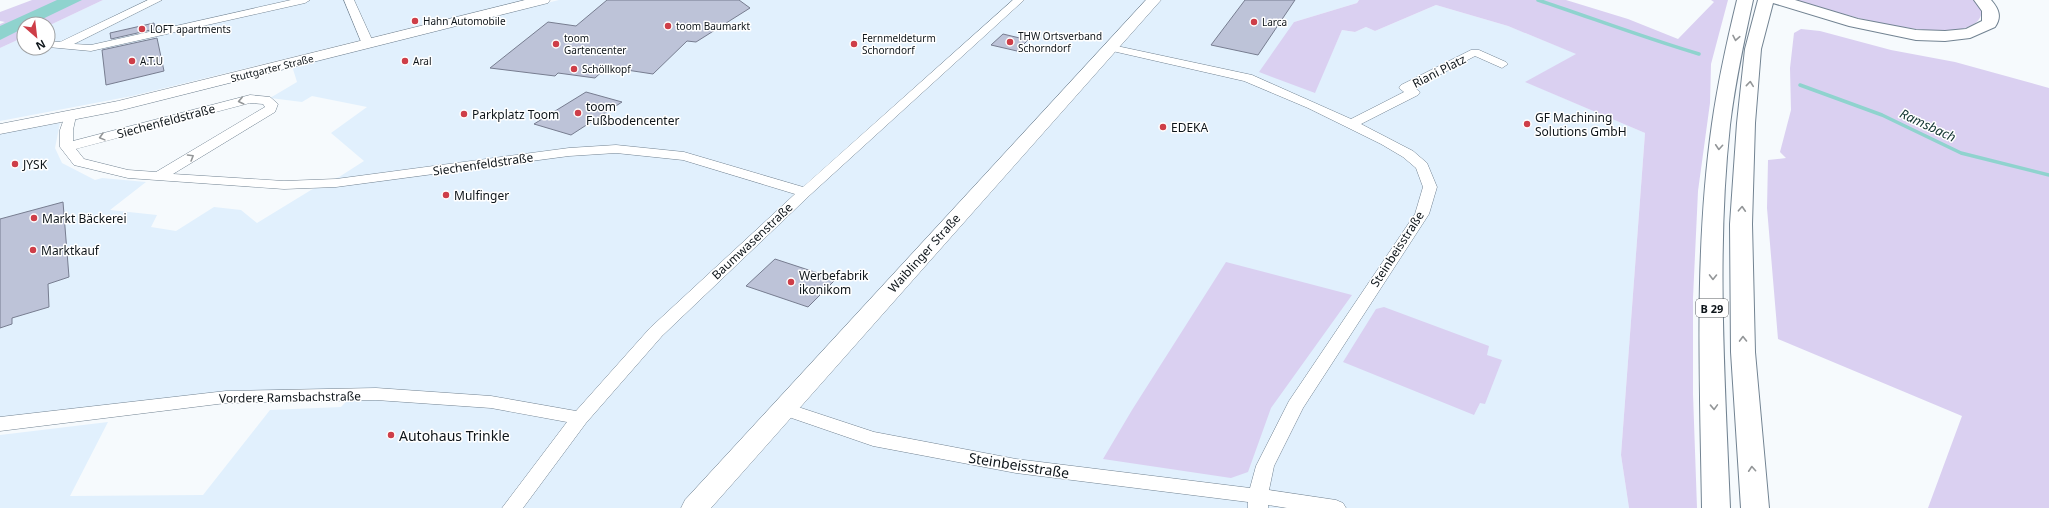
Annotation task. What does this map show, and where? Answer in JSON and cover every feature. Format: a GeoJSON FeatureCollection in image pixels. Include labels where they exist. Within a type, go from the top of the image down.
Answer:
{"type":"FeatureCollection","features":[{"type":"Feature","properties":{"kind":"highway","name":"B 29"},"geometry":{"type":"LineString","coordinates":[[1716,508],[1712,341],[1714,218],[1722,108],[1738,26],[1745,0]]}},
{"type":"Feature","properties":{"kind":"highway","name":"B 29"},"geometry":{"type":"LineString","coordinates":[[1755,508],[1743,352],[1741,224],[1746,123],[1753,49],[1766,0]]}},
{"type":"Feature","properties":{"kind":"highway"},"geometry":{"type":"LineString","coordinates":[[1779,0],[1884,30],[1922,35],[1949,36],[1978,31],[1989,24],[1992,16],[1991,12],[1982,0]]}},
{"type":"Feature","properties":{"kind":"main road","name":"Stuttgarter Straße"},"geometry":{"type":"LineString","coordinates":[[0,129],[70,116],[543,0]]}},
{"type":"Feature","properties":{"kind":"main road","name":"Waiblinger Straße"},"geometry":{"type":"LineString","coordinates":[[695,508],[1154,0]]}},
{"type":"Feature","properties":{"kind":"street"},"geometry":{"type":"LineString","coordinates":[[62,46],[157,0]]}},
{"type":"Feature","properties":{"kind":"street"},"geometry":{"type":"LineString","coordinates":[[56,45],[90,48],[305,0]]}},
{"type":"Feature","properties":{"kind":"street"},"geometry":{"type":"LineString","coordinates":[[349,0],[368,44]]}},
{"type":"Feature","properties":{"kind":"street","name":"Baumwasenstraße"},"geometry":{"type":"LineString","coordinates":[[512,508],[580,418],[656,332],[804,192],[1019,0]]}},
{"type":"Feature","properties":{"kind":"street","name":"Steinbeisstraße"},"geometry":{"type":"LineString","coordinates":[[1112,48],[1248,78],[1351,124],[1408,154],[1422,166],[1430,186],[1422,214],[1418,221],[1295,406],[1265,466],[1258,502]]}},
{"type":"Feature","properties":{"kind":"street","name":"Riani Platz"},"geometry":{"type":"LineString","coordinates":[[1351,124],[1414,92],[1405,88],[1475,52],[1502,64]]}},
{"type":"Feature","properties":{"kind":"street","name":"Siechenfeldstraße"},"geometry":{"type":"LineString","coordinates":[[158,177],[264,113],[271,108],[272,104],[266,100],[250,99],[67,147],[79,162],[128,174],[158,177],[284,185],[336,183],[480,166],[569,152],[616,149],[684,156],[804,192]]}},
{"type":"Feature","properties":{"kind":"street"},"geometry":{"type":"LineString","coordinates":[[67,147],[66,137],[70,116]]}},
{"type":"Feature","properties":{"kind":"street","name":"Vordere Ramsbachstraße"},"geometry":{"type":"LineString","coordinates":[[0,424],[226,397],[376,394],[491,402],[580,418]]}},
{"type":"Feature","properties":{"kind":"street","name":"Steinbeisstraße"},"geometry":{"type":"LineString","coordinates":[[786,409],[873,439],[915,448],[1016,466],[1258,502],[1336,508]]}},
{"type":"Feature","properties":{"kind":"shaded area"},"geometry":{"type":"Polygon","coordinates":[[[32,0],[103,0],[56,22],[56,16],[16,16],[16,41],[0,48],[0,24],[5,22],[0,21],[0,12],[32,0]]]}},
{"type":"Feature","properties":{"kind":"shaded area"},"geometry":{"type":"Polygon","coordinates":[[[103,0],[525,0],[132,96],[0,121],[0,48],[16,41],[16,56],[56,56],[56,22],[103,0]]]}},
{"type":"Feature","properties":{"kind":"shaded area"},"geometry":{"type":"Polygon","coordinates":[[[559,0],[1359,0],[1357,3],[1294,22],[1314,93],[1342,30],[1355,32],[1366,27],[1375,31],[1436,5],[1508,26],[1577,54],[1526,82],[1645,133],[1621,455],[1629,508],[0,508],[0,435],[108,422],[70,496],[203,495],[270,410],[341,407],[358,389],[0,422],[0,133],[60,123],[55,148],[62,163],[95,180],[102,178],[146,182],[110,210],[157,215],[151,227],[176,231],[214,207],[241,210],[257,223],[311,190],[339,177],[364,161],[331,133],[367,107],[312,96],[302,102],[270,98],[297,82],[292,66],[559,0]]]}},
{"type":"Feature","properties":{"kind":"shaded area"},"geometry":{"type":"Polygon","coordinates":[[[1359,0],[1566,0],[1628,19],[1678,39],[1714,2],[1711,0],[1728,0],[1711,64],[1710,103],[1698,191],[1693,298],[1693,394],[1697,508],[1629,508],[1621,455],[1645,133],[1525,82],[1576,54],[1508,26],[1436,5],[1375,31],[1366,27],[1355,32],[1342,30],[1315,93],[1259,72],[1294,22],[1357,3],[1359,0]]]}},
{"type":"Feature","properties":{"kind":"shaded area"},"geometry":{"type":"Polygon","coordinates":[[[1796,0],[1974,0],[1982,9],[1975,23],[1956,30],[1929,30],[1865,20],[1796,0]]]}},
{"type":"Feature","properties":{"kind":"shaded area"},"geometry":{"type":"Polygon","coordinates":[[[1801,29],[1820,31],[1891,50],[1955,62],[2049,88],[2049,508],[1928,508],[1962,416],[1778,339],[1767,208],[1768,160],[1786,158],[1780,152],[1791,110],[1790,68],[1794,33],[1801,29]]]}},
{"type":"Feature","properties":{"kind":"shaded area"},"geometry":{"type":"Polygon","coordinates":[[[1226,262],[1352,295],[1271,408],[1248,472],[1231,478],[1103,459],[1132,410],[1226,262]]]}},
{"type":"Feature","properties":{"kind":"shaded area"},"geometry":{"type":"Polygon","coordinates":[[[1384,307],[1489,346],[1487,355],[1502,360],[1485,404],[1480,403],[1474,415],[1343,362],[1376,309],[1384,307]]]}},
{"type":"Feature","properties":{"kind":"water"},"geometry":{"type":"Polygon","coordinates":[[[57,0],[82,0],[49,16],[22,16],[57,0]]]}},
{"type":"Feature","properties":{"kind":"water"},"geometry":{"type":"Polygon","coordinates":[[[16,19],[16,32],[0,40],[0,26],[16,19]]]}},
{"type":"Feature","properties":{"kind":"building","name":"toom Baumarkt"},"geometry":{"type":"Polygon","coordinates":[[[607,0],[739,0],[750,8],[696,42],[687,41],[653,74],[607,67],[595,78],[558,73],[555,76],[490,68],[548,22],[576,26],[607,0]]]}},
{"type":"Feature","properties":{"kind":"building","name":"Larca"},"geometry":{"type":"Polygon","coordinates":[[[1245,0],[1295,0],[1258,55],[1211,45],[1245,0]]]}},
{"type":"Feature","properties":{"kind":"building"},"geometry":{"type":"Polygon","coordinates":[[[154,23],[155,29],[111,39],[110,33],[154,23]]]}},
{"type":"Feature","properties":{"kind":"building","name":"THW Ortsverband Schorndorf"},"geometry":{"type":"Polygon","coordinates":[[[1003,34],[1028,40],[1017,51],[991,45],[1003,34]]]}},
{"type":"Feature","properties":{"kind":"building","name":"A.T.U"},"geometry":{"type":"Polygon","coordinates":[[[157,38],[164,71],[106,85],[102,50],[157,38]]]}},
{"type":"Feature","properties":{"kind":"building","name":"toom Fußbodencenter"},"geometry":{"type":"Polygon","coordinates":[[[586,92],[622,102],[571,135],[534,124],[586,92]]]}},
{"type":"Feature","properties":{"kind":"building","name":"Marktkauf"},"geometry":{"type":"Polygon","coordinates":[[[63,202],[69,277],[48,284],[49,307],[12,318],[12,324],[0,328],[0,219],[63,202]]]}},
{"type":"Feature","properties":{"kind":"building","name":"Werbefabrik ikonikom"},"geometry":{"type":"Polygon","coordinates":[[[775,259],[836,279],[808,307],[746,286],[775,259]]]}},
{"type":"Feature","properties":{"kind":"waterway","name":"Ramsbach"},"geometry":{"type":"LineString","coordinates":[[1538,0],[1699,54]]}},
{"type":"Feature","properties":{"kind":"waterway","name":"Ramsbach"},"geometry":{"type":"LineString","coordinates":[[1800,85],[1882,115],[1961,153],[2049,175]]}},
{"type":"Feature","properties":{"kind":"place","name":"Hahn Automobile"},"geometry":{"type":"Point","coordinates":[415,21]}},
{"type":"Feature","properties":{"kind":"place","name":"Larca"},"geometry":{"type":"Point","coordinates":[1254,22]}},
{"type":"Feature","properties":{"kind":"place","name":"toom Baumarkt"},"geometry":{"type":"Point","coordinates":[668,26]}},
{"type":"Feature","properties":{"kind":"place","name":"LOFT apartments"},"geometry":{"type":"Point","coordinates":[142,29]}},
{"type":"Feature","properties":{"kind":"place","name":"THW Ortsverband Schorndorf"},"geometry":{"type":"Point","coordinates":[1010,42]}},
{"type":"Feature","properties":{"kind":"place","name":"toom Gartencenter"},"geometry":{"type":"Point","coordinates":[556,44]}},
{"type":"Feature","properties":{"kind":"place","name":"Fernmeldeturm Schorndorf"},"geometry":{"type":"Point","coordinates":[854,44]}},
{"type":"Feature","properties":{"kind":"place","name":"A.T.U"},"geometry":{"type":"Point","coordinates":[132,61]}},
{"type":"Feature","properties":{"kind":"place","name":"Aral"},"geometry":{"type":"Point","coordinates":[405,61]}},
{"type":"Feature","properties":{"kind":"place","name":"Schöllkopf"},"geometry":{"type":"Point","coordinates":[574,69]}},
{"type":"Feature","properties":{"kind":"place","name":"toom Fußbodencenter"},"geometry":{"type":"Point","coordinates":[578,113]}},
{"type":"Feature","properties":{"kind":"place","name":"Parkplatz Toom"},"geometry":{"type":"Point","coordinates":[464,114]}},
{"type":"Feature","properties":{"kind":"place","name":"GF Machining Solutions GmbH"},"geometry":{"type":"Point","coordinates":[1527,124]}},
{"type":"Feature","properties":{"kind":"place","name":"EDEKA"},"geometry":{"type":"Point","coordinates":[1163,127]}},
{"type":"Feature","properties":{"kind":"place","name":"JYSK"},"geometry":{"type":"Point","coordinates":[15,164]}},
{"type":"Feature","properties":{"kind":"place","name":"Mulfinger"},"geometry":{"type":"Point","coordinates":[446,195]}},
{"type":"Feature","properties":{"kind":"place","name":"Markt Bäckerei"},"geometry":{"type":"Point","coordinates":[34,218]}},
{"type":"Feature","properties":{"kind":"place","name":"Marktkauf"},"geometry":{"type":"Point","coordinates":[33,250]}},
{"type":"Feature","properties":{"kind":"place","name":"Werbefabrik ikonikom"},"geometry":{"type":"Point","coordinates":[791,282]}},
{"type":"Feature","properties":{"kind":"place","name":"Autohaus Trinkle"},"geometry":{"type":"Point","coordinates":[391,435]}}]}
